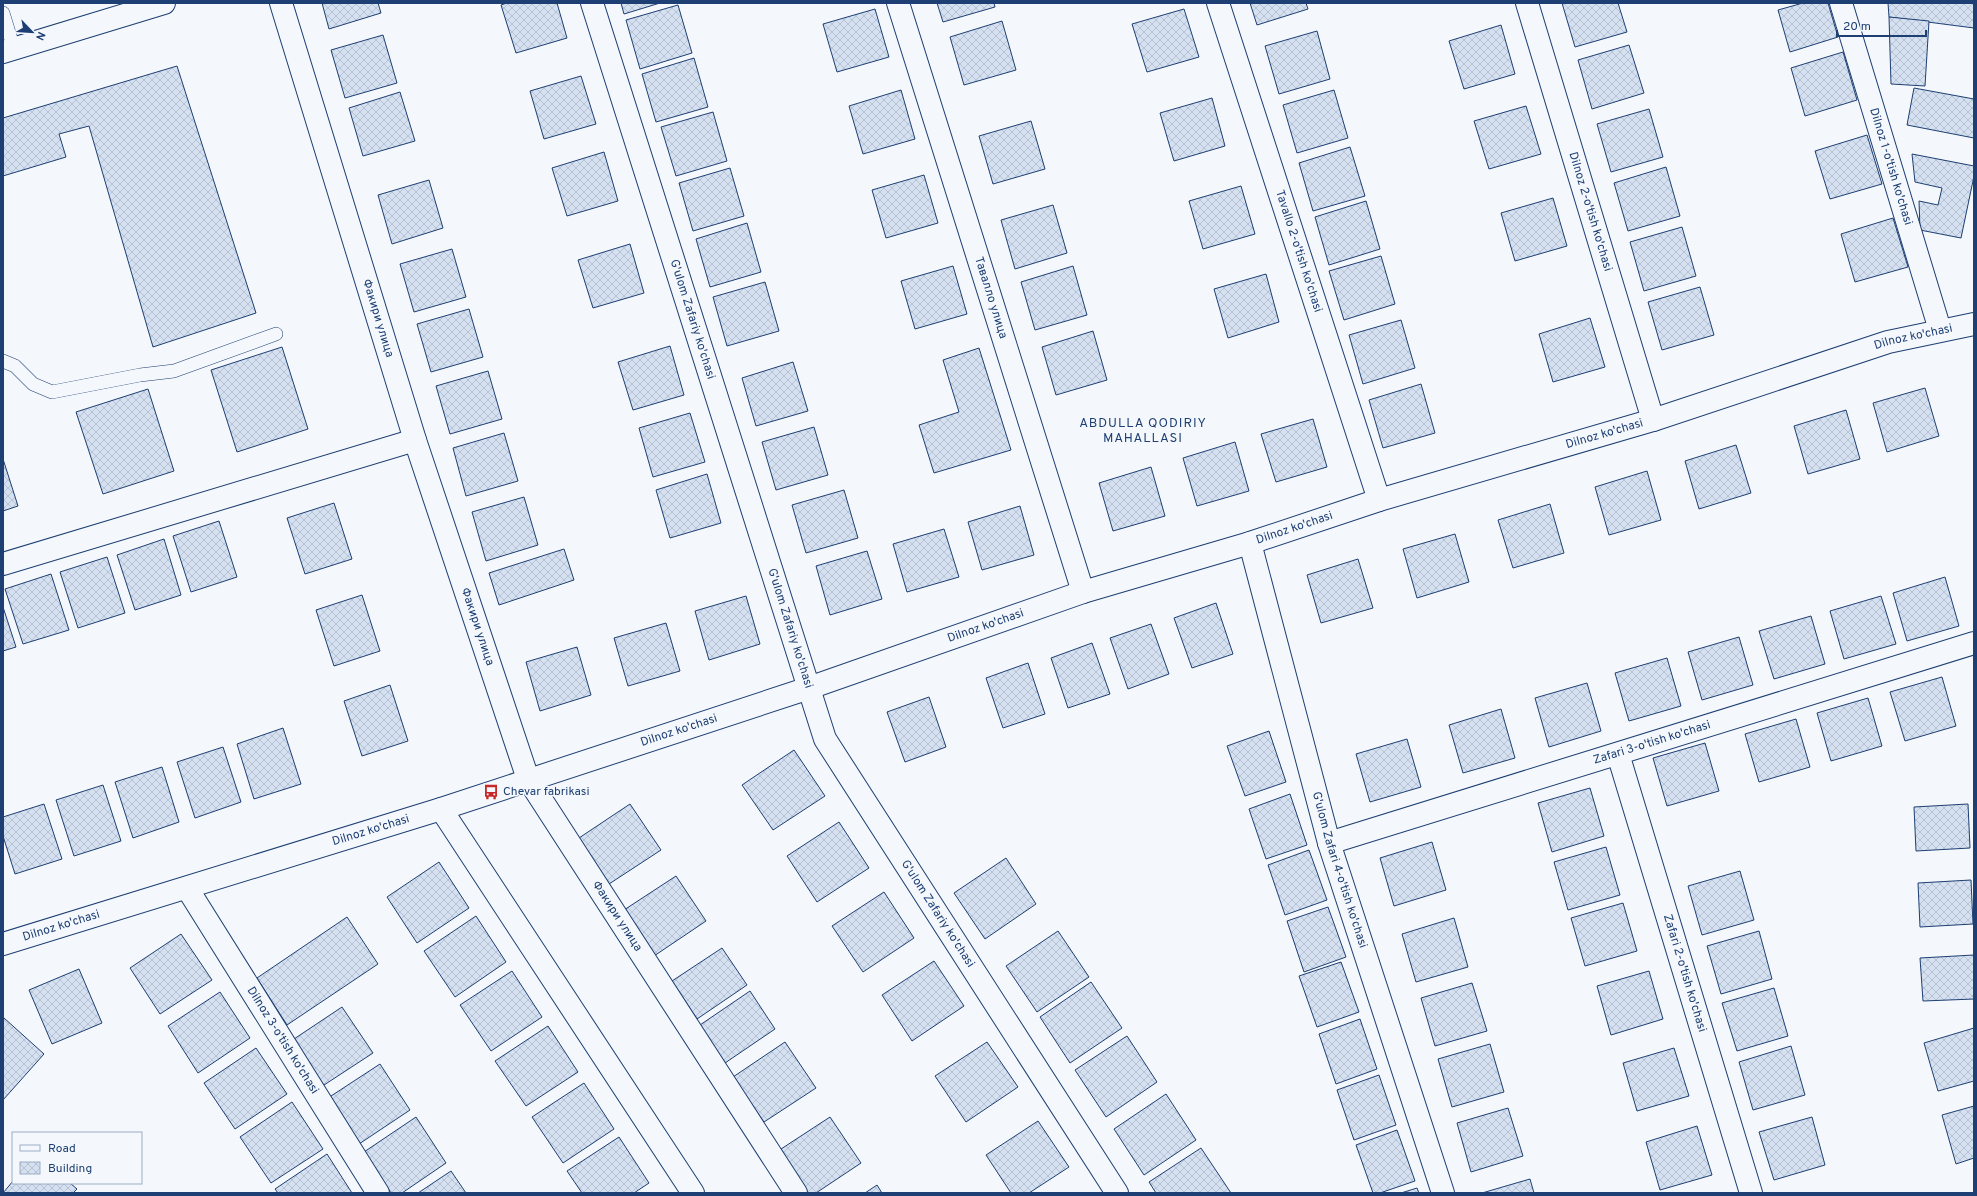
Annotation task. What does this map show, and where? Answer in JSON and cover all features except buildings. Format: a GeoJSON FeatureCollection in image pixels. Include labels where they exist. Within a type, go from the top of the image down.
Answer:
{"type":"FeatureCollection","features":[{"type":"Feature","properties":{"kind":"street"},"geometry":{"type":"LineString","coordinates":[[8,50],[164,3]]}},
{"type":"Feature","properties":{"kind":"street","name":"Факири улица"},"geometry":{"type":"LineString","coordinates":[[281,3],[415,440],[528,779],[796,1193]]}},
{"type":"Feature","properties":{"kind":"street","name":"G'ulom Zafariy ko'chasi"},"geometry":{"type":"LineString","coordinates":[[592,3],[826,740],[1116,1193]]}},
{"type":"Feature","properties":{"kind":"street","name":"Тавалло улица"},"geometry":{"type":"LineString","coordinates":[[898,3],[1083,592]]}},
{"type":"Feature","properties":{"kind":"street","name":"Tavallo 2-o'tish ko'chasi"},"geometry":{"type":"LineString","coordinates":[[1218,3],[1379,500]]}},
{"type":"Feature","properties":{"kind":"street","name":"Dilnoz 2-o'tish ko'chasi"},"geometry":{"type":"LineString","coordinates":[[1526,3],[1653,420]]}},
{"type":"Feature","properties":{"kind":"street","name":"Dilnoz 1-o'tish ko'chasi"},"geometry":{"type":"LineString","coordinates":[[1841,3],[1940,330]]}},
{"type":"Feature","properties":{"kind":"street","name":"Dilnoz ko'chasi"},"geometry":{"type":"LineString","coordinates":[[3,944],[441,808],[809,688],[1083,592],[1250,543],[1379,500],[1653,420],[1888,342],[1974,324]]}},
{"type":"Feature","properties":{"kind":"street"},"geometry":{"type":"LineString","coordinates":[[3,564],[415,440]]}},
{"type":"Feature","properties":{"kind":"street","name":"G'ulom Zafari 4-o'tish ko'chasi"},"geometry":{"type":"LineString","coordinates":[[1250,543],[1329,843],[1442,1193]]}},
{"type":"Feature","properties":{"kind":"street","name":"Zafari 3-o'tish ko'chasi"},"geometry":{"type":"LineString","coordinates":[[1329,843],[1974,642]]}},
{"type":"Feature","properties":{"kind":"street","name":"Zafari 2-o'tish ko'chasi"},"geometry":{"type":"LineString","coordinates":[[1618,754],[1751,1193]]}},
{"type":"Feature","properties":{"kind":"street"},"geometry":{"type":"LineString","coordinates":[[441,808],[693,1193]]}},
{"type":"Feature","properties":{"kind":"street","name":"Dilnoz 3-o'tish ko'chasi"},"geometry":{"type":"LineString","coordinates":[[187,888],[378,1193]]}},
{"type":"Feature","properties":{"kind":"lane"},"geometry":{"type":"LineString","coordinates":[[3,13],[8,50]]}},
{"type":"Feature","properties":{"kind":"lane"},"geometry":{"type":"LineString","coordinates":[[3,361],[15,366],[33,384],[52,392],[140,375],[174,371],[276,334]]}},
{"type":"Feature","properties":{"kind":"place","name":"Chevar fabrikasi"},"geometry":{"type":"Point","coordinates":[491,792]}},
{"type":"Feature","properties":{"kind":"district","name":"ABDULLA QODIRIY MAHALLASI"},"geometry":{"type":"Point","coordinates":[1143,432]}}]}
